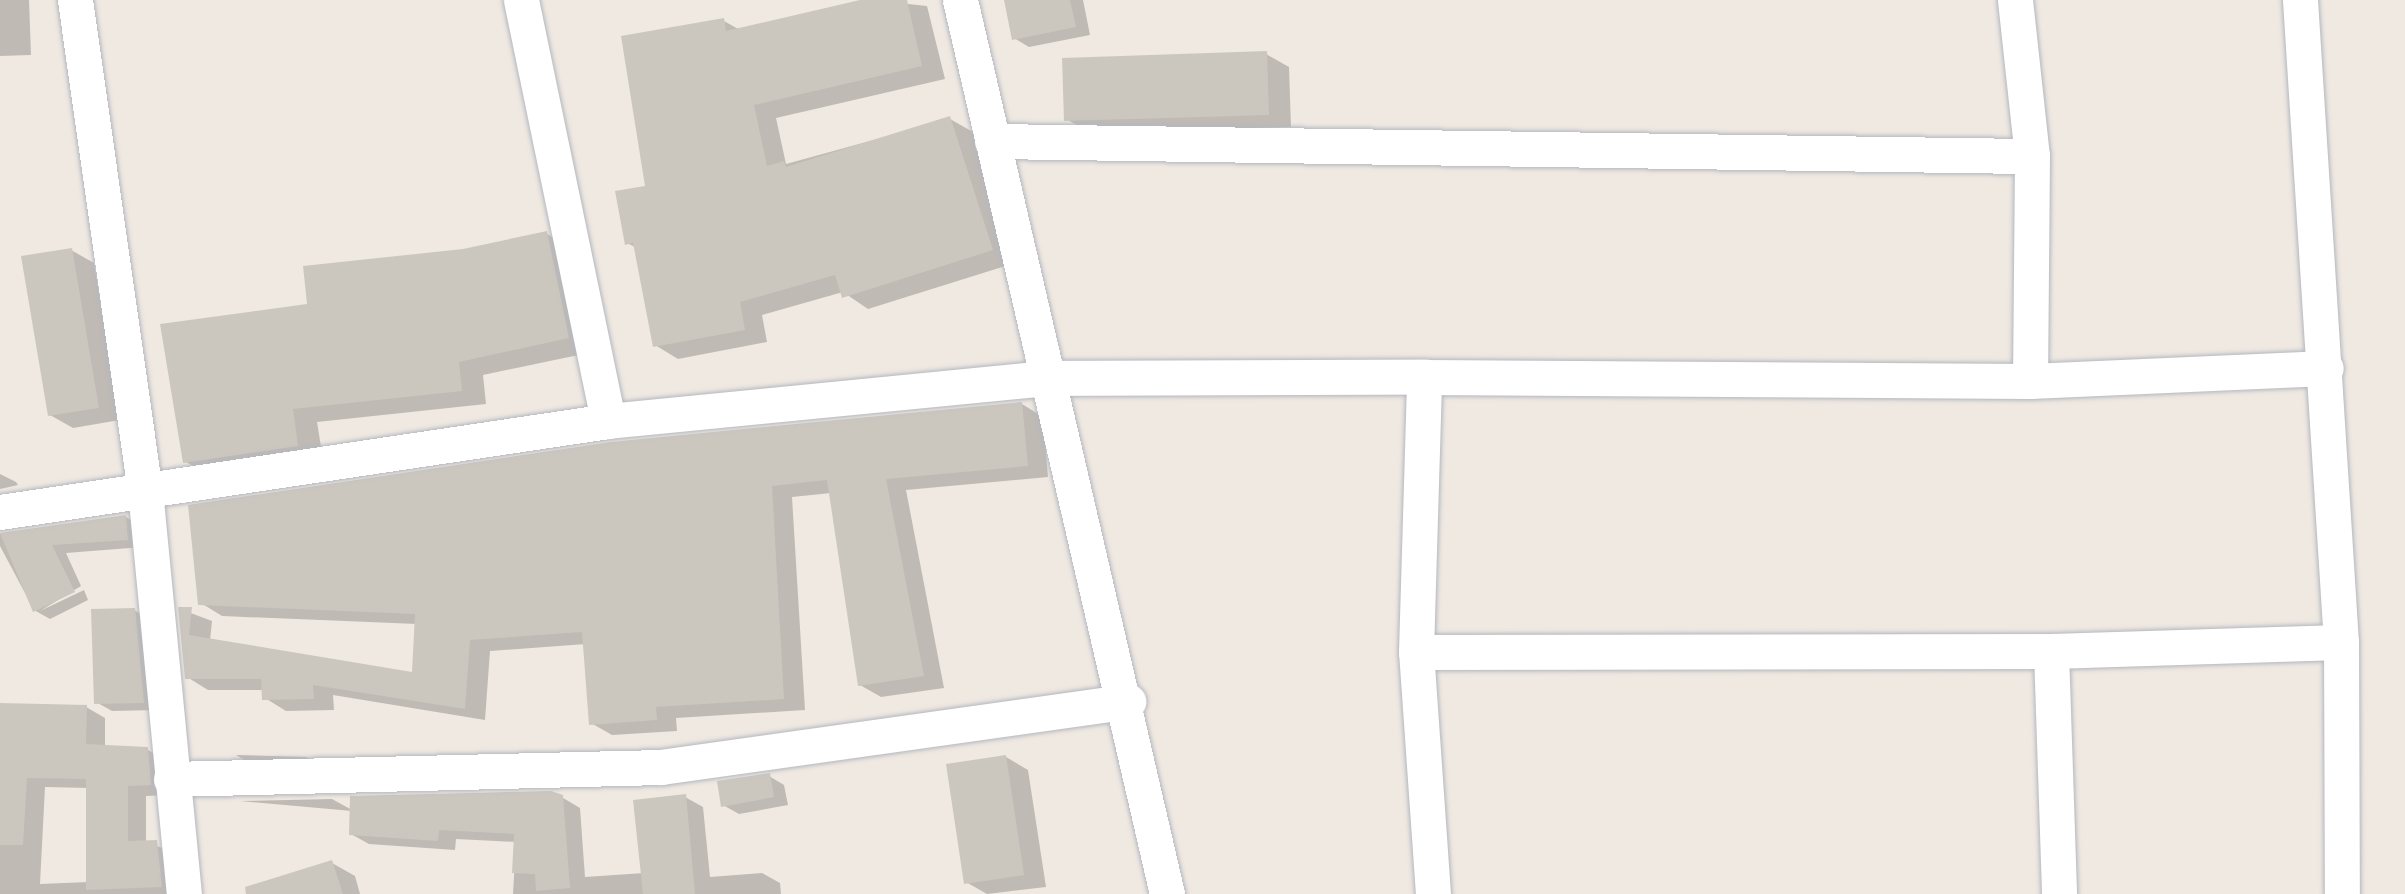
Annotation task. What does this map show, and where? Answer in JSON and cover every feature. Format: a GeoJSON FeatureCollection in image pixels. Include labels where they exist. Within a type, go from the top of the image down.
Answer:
{"type":"FeatureCollection","features":[{"type":"Feature","properties":{"kind":"street"},"geometry":{"type":"LineString","coordinates":[[75,0],[146,490],[184,894]]}},
{"type":"Feature","properties":{"kind":"street"},"geometry":{"type":"LineString","coordinates":[[521,0],[608,422]]}},
{"type":"Feature","properties":{"kind":"street"},"geometry":{"type":"LineString","coordinates":[[960,0],[1047,378],[1128,701],[1168,894]]}},
{"type":"Feature","properties":{"kind":"street"},"geometry":{"type":"LineString","coordinates":[[2015,0],[2032,156],[2030,381]]}},
{"type":"Feature","properties":{"kind":"street"},"geometry":{"type":"LineString","coordinates":[[2300,0],[2341,642],[2342,894]]}},
{"type":"Feature","properties":{"kind":"street"},"geometry":{"type":"LineString","coordinates":[[992,141],[2032,156]]}},
{"type":"Feature","properties":{"kind":"street"},"geometry":{"type":"LineString","coordinates":[[0,512],[608,422],[1047,378],[2030,381],[2326,368]]}},
{"type":"Feature","properties":{"kind":"street"},"geometry":{"type":"LineString","coordinates":[[1424,377],[1416,652],[1433,894]]}},
{"type":"Feature","properties":{"kind":"street"},"geometry":{"type":"LineString","coordinates":[[1416,652],[2051,651],[2341,642]]}},
{"type":"Feature","properties":{"kind":"street"},"geometry":{"type":"LineString","coordinates":[[2051,651],[2059,894]]}},
{"type":"Feature","properties":{"kind":"street"},"geometry":{"type":"LineString","coordinates":[[171,779],[661,768],[1128,701]]}},
{"type":"Feature","properties":{"kind":"building"},"geometry":{"type":"Polygon","coordinates":[[[860,0],[907,0],[922,66],[754,105],[767,166],[784,161],[786,167],[950,116],[993,250],[842,298],[835,275],[740,302],[745,330],[653,347],[633,243],[625,245],[615,191],[645,186],[621,36],[724,18],[726,31],[860,0]]]}},
{"type":"Feature","properties":{"kind":"building"},"geometry":{"type":"Polygon","coordinates":[[[1004,0],[1070,0],[1076,27],[1012,40],[1004,0]]]}},
{"type":"Feature","properties":{"kind":"building"},"geometry":{"type":"Polygon","coordinates":[[[1267,51],[1269,115],[1064,121],[1062,58],[1267,51]]]}},
{"type":"Feature","properties":{"kind":"building"},"geometry":{"type":"Polygon","coordinates":[[[547,231],[569,338],[459,362],[462,391],[293,409],[298,446],[183,463],[160,324],[307,304],[303,266],[463,249],[547,231]]]}},
{"type":"Feature","properties":{"kind":"building"},"geometry":{"type":"Polygon","coordinates":[[[72,248],[99,408],[48,416],[21,256],[72,248]]]}},
{"type":"Feature","properties":{"kind":"building"},"geometry":{"type":"Polygon","coordinates":[[[1022,402],[1028,466],[886,479],[924,676],[858,686],[827,480],[772,486],[784,699],[656,707],[657,720],[589,725],[582,632],[470,640],[465,709],[313,685],[314,699],[262,700],[261,679],[185,679],[178,607],[192,607],[189,635],[412,672],[415,614],[198,605],[188,505],[611,442],[1022,402]]]}},
{"type":"Feature","properties":{"kind":"building"},"geometry":{"type":"Polygon","coordinates":[[[126,515],[128,540],[52,545],[75,592],[33,612],[0,533],[126,515]]]}},
{"type":"Feature","properties":{"kind":"building"},"geometry":{"type":"Polygon","coordinates":[[[135,608],[144,703],[94,704],[91,609],[135,608]]]}},
{"type":"Feature","properties":{"kind":"building"},"geometry":{"type":"Polygon","coordinates":[[[0,703],[87,705],[86,744],[148,747],[151,785],[128,786],[128,841],[157,840],[162,887],[86,890],[86,779],[27,778],[23,845],[0,845],[0,703]]]}},
{"type":"Feature","properties":{"kind":"building"},"geometry":{"type":"Polygon","coordinates":[[[1006,755],[1024,875],[964,884],[946,764],[1006,755]]]}},
{"type":"Feature","properties":{"kind":"building"},"geometry":{"type":"Polygon","coordinates":[[[770,773],[774,797],[721,807],[717,781],[770,773]]]}},
{"type":"Feature","properties":{"kind":"building"},"geometry":{"type":"Polygon","coordinates":[[[551,791],[563,795],[570,888],[536,891],[535,874],[512,873],[514,834],[439,830],[438,841],[349,835],[350,796],[551,791]]]}},
{"type":"Feature","properties":{"kind":"building"},"geometry":{"type":"Polygon","coordinates":[[[686,794],[695,894],[643,894],[633,800],[686,794]]]}},
{"type":"Feature","properties":{"kind":"building"},"geometry":{"type":"Polygon","coordinates":[[[332,860],[343,894],[246,894],[245,887],[332,860]]]}}]}
